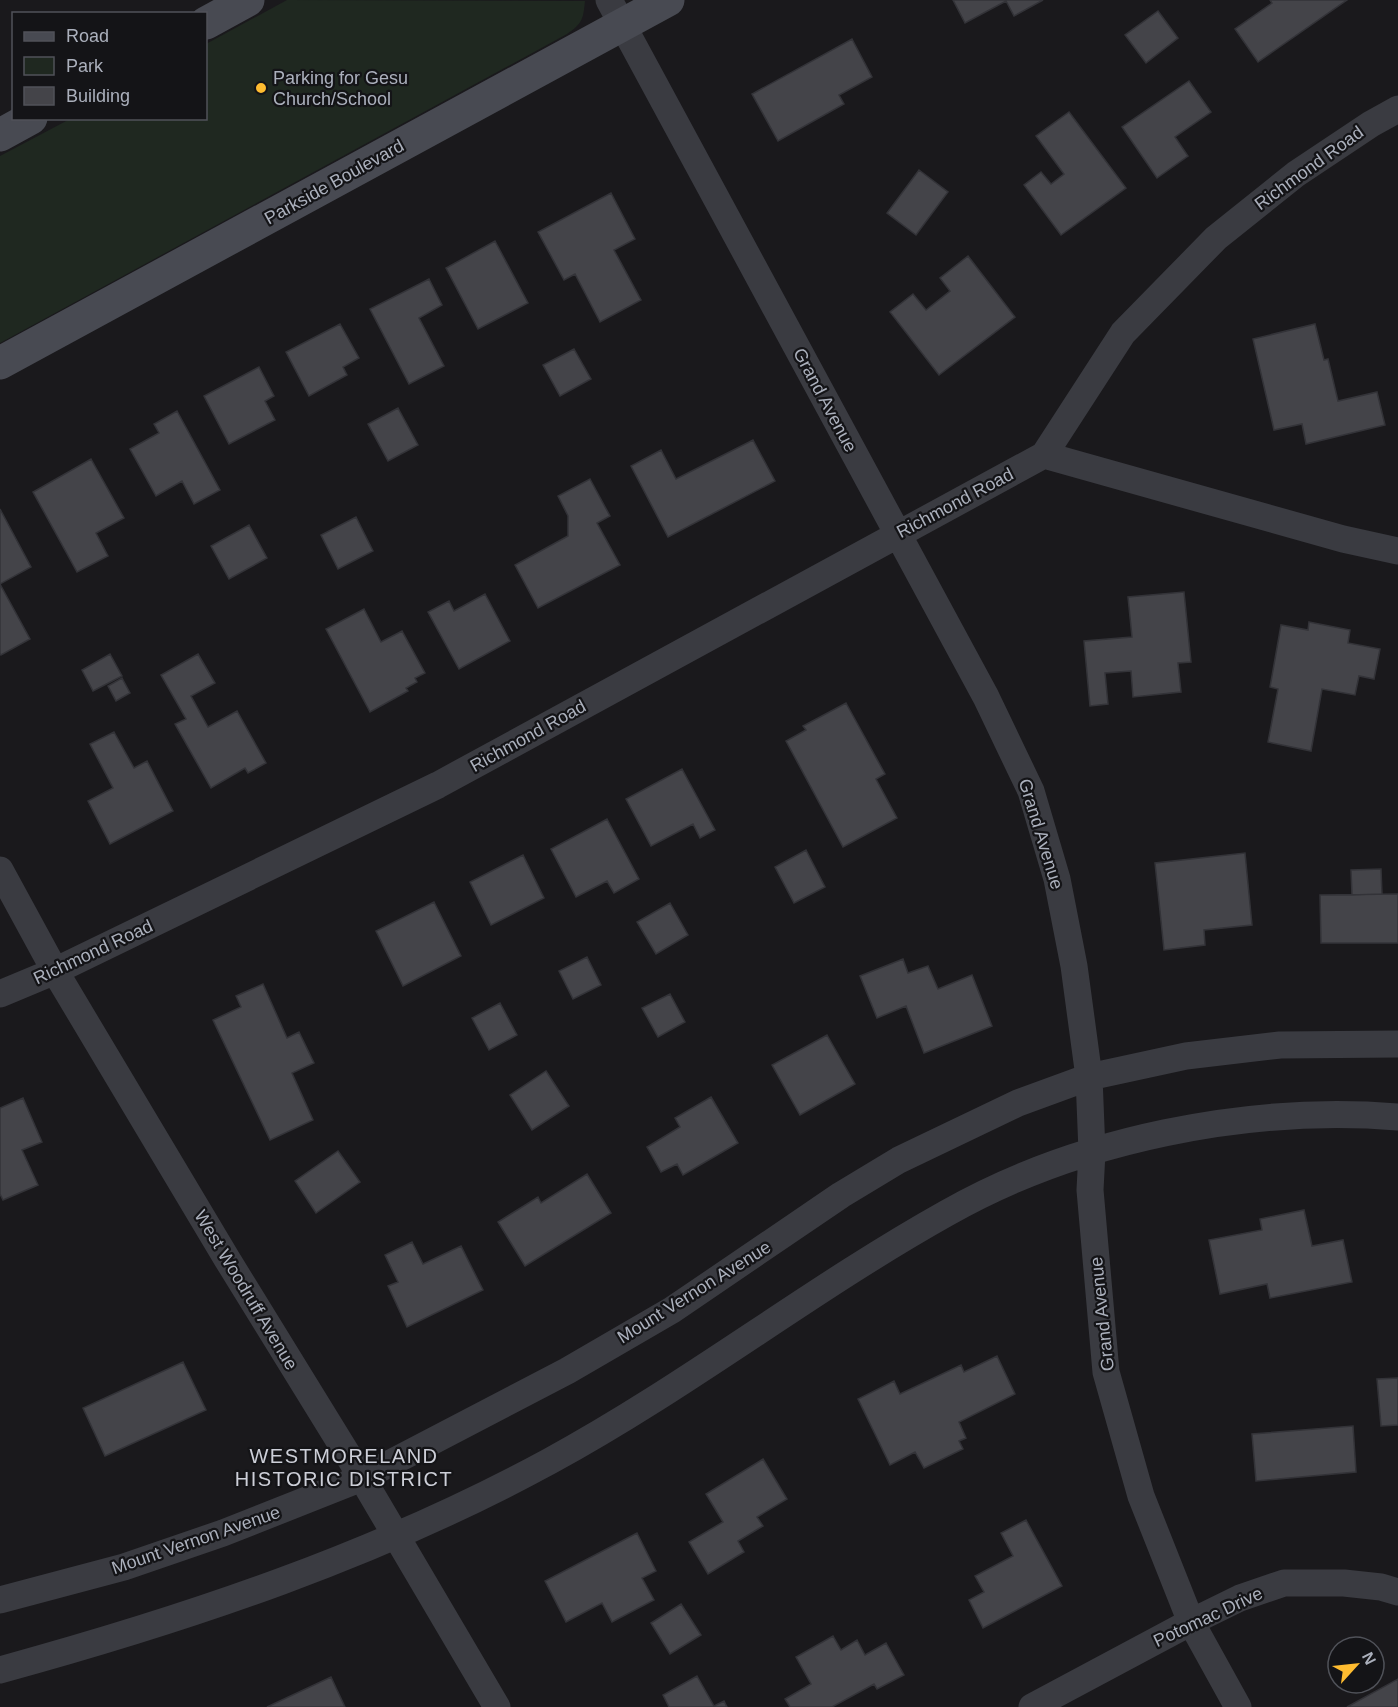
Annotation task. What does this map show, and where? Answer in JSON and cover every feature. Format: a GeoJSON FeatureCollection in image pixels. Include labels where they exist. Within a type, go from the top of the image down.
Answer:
{"type":"FeatureCollection","features":[{"type":"Feature","properties":{"kind":"street"},"geometry":{"type":"LineString","coordinates":[[207,22],[248,0]]}},
{"type":"Feature","properties":{"kind":"street","name":"Parkside Boulevard"},"geometry":{"type":"LineString","coordinates":[[0,363],[615,13],[668,0]]}},
{"type":"Feature","properties":{"kind":"street","name":"Grand Avenue"},"geometry":{"type":"LineString","coordinates":[[615,13],[986,697],[1031,791],[1057,879],[1074,966],[1089,1077],[1092,1152],[1090,1190],[1106,1372],[1141,1496],[1191,1622],[1238,1707]]}},
{"type":"Feature","properties":{"kind":"street","name":"Richmond Road"},"geometry":{"type":"LineString","coordinates":[[0,994],[55,971],[438,785],[1044,455],[1123,333],[1216,238],[1296,174],[1371,123],[1398,109]]}},
{"type":"Feature","properties":{"kind":"street"},"geometry":{"type":"LineString","coordinates":[[0,135],[27,120]]}},
{"type":"Feature","properties":{"kind":"street"},"geometry":{"type":"LineString","coordinates":[[1044,455],[1343,539],[1398,551]]}},
{"type":"Feature","properties":{"kind":"street","name":"West Woodruff Avenue"},"geometry":{"type":"LineString","coordinates":[[0,870],[55,971],[226,1259],[362,1478],[497,1707]]}},
{"type":"Feature","properties":{"kind":"street","name":"Mount Vernon Avenue"},"geometry":{"type":"LineString","coordinates":[[0,1600],[157,1556],[223,1533],[362,1478],[567,1371],[672,1310],[841,1195],[899,1160],[1018,1102],[1089,1077],[1186,1056],[1281,1045],[1398,1044]]}},
{"type":"Feature","properties":{"kind":"street"},"geometry":{"type":"LineString","coordinates":[[0,1670],[137,1631],[312,1571],[476,1500],[553,1460],[615,1424],[877,1254],[950,1211],[1019,1178],[1092,1152],[1210,1123],[1352,1113],[1398,1117]]}},
{"type":"Feature","properties":{"kind":"street","name":"Potomac Drive"},"geometry":{"type":"LineString","coordinates":[[1032,1707],[1191,1622],[1240,1598],[1284,1582],[1344,1583],[1381,1587],[1398,1592]]}},
{"type":"Feature","properties":{"kind":"green space"},"geometry":{"type":"Polygon","coordinates":[[[287,0],[585,1],[581,20],[567,34],[0,343],[0,156],[68,120],[207,120],[207,43],[287,0]]]}},
{"type":"Feature","properties":{"kind":"building"},"geometry":{"type":"Polygon","coordinates":[[[953,0],[1043,0],[1014,16],[1006,1],[965,23],[953,0]]]}},
{"type":"Feature","properties":{"kind":"building"},"geometry":{"type":"Polygon","coordinates":[[[1270,0],[1347,0],[1258,62],[1235,29],[1272,3],[1270,0]]]}},
{"type":"Feature","properties":{"kind":"building"},"geometry":{"type":"Polygon","coordinates":[[[1158,11],[1178,38],[1146,63],[1125,35],[1158,11]]]}},
{"type":"Feature","properties":{"kind":"building"},"geometry":{"type":"Polygon","coordinates":[[[852,39],[872,77],[839,95],[844,104],[778,141],[752,94],[852,39]]]}},
{"type":"Feature","properties":{"kind":"building"},"geometry":{"type":"Polygon","coordinates":[[[1189,81],[1211,112],[1175,137],[1188,156],[1157,178],[1122,127],[1189,81]]]}},
{"type":"Feature","properties":{"kind":"building"},"geometry":{"type":"Polygon","coordinates":[[[1069,112],[1126,188],[1061,235],[1024,185],[1041,172],[1051,184],[1064,174],[1036,136],[1069,112]]]}},
{"type":"Feature","properties":{"kind":"building"},"geometry":{"type":"Polygon","coordinates":[[[919,170],[948,192],[916,235],[887,213],[919,170]]]}},
{"type":"Feature","properties":{"kind":"building"},"geometry":{"type":"Polygon","coordinates":[[[611,193],[635,239],[614,250],[641,300],[600,322],[575,274],[564,280],[538,232],[611,193]]]}},
{"type":"Feature","properties":{"kind":"building"},"geometry":{"type":"Polygon","coordinates":[[[495,241],[528,303],[478,329],[446,268],[495,241]]]}},
{"type":"Feature","properties":{"kind":"building"},"geometry":{"type":"Polygon","coordinates":[[[968,256],[1015,317],[939,375],[890,312],[913,294],[926,310],[950,291],[940,278],[968,256]]]}},
{"type":"Feature","properties":{"kind":"building"},"geometry":{"type":"Polygon","coordinates":[[[429,279],[442,305],[419,318],[444,366],[409,384],[370,309],[429,279]]]}},
{"type":"Feature","properties":{"kind":"building"},"geometry":{"type":"Polygon","coordinates":[[[340,324],[359,358],[343,367],[347,375],[309,396],[286,352],[340,324]]]}},
{"type":"Feature","properties":{"kind":"building"},"geometry":{"type":"Polygon","coordinates":[[[1315,324],[1324,360],[1328,359],[1338,401],[1377,392],[1385,425],[1306,444],[1302,424],[1274,430],[1253,339],[1315,324]]]}},
{"type":"Feature","properties":{"kind":"building"},"geometry":{"type":"Polygon","coordinates":[[[574,349],[591,379],[560,396],[543,365],[574,349]]]}},
{"type":"Feature","properties":{"kind":"building"},"geometry":{"type":"Polygon","coordinates":[[[259,367],[274,396],[265,401],[275,420],[229,444],[204,396],[259,367]]]}},
{"type":"Feature","properties":{"kind":"building"},"geometry":{"type":"Polygon","coordinates":[[[398,408],[418,445],[388,461],[368,424],[398,408]]]}},
{"type":"Feature","properties":{"kind":"building"},"geometry":{"type":"Polygon","coordinates":[[[177,411],[220,490],[194,504],[182,481],[156,496],[130,449],[159,433],[154,424],[177,411]]]}},
{"type":"Feature","properties":{"kind":"building"},"geometry":{"type":"Polygon","coordinates":[[[753,440],[775,481],[668,537],[631,466],[661,450],[676,479],[753,440]]]}},
{"type":"Feature","properties":{"kind":"building"},"geometry":{"type":"Polygon","coordinates":[[[91,459],[124,518],[96,533],[108,556],[77,572],[33,492],[91,459]]]}},
{"type":"Feature","properties":{"kind":"building"},"geometry":{"type":"Polygon","coordinates":[[[590,479],[610,516],[597,523],[620,565],[538,608],[515,565],[568,536],[568,516],[558,496],[590,479]]]}},
{"type":"Feature","properties":{"kind":"building"},"geometry":{"type":"Polygon","coordinates":[[[0,509],[31,567],[0,584],[0,509]]]}},
{"type":"Feature","properties":{"kind":"building"},"geometry":{"type":"Polygon","coordinates":[[[356,517],[373,551],[338,569],[321,535],[356,517]]]}},
{"type":"Feature","properties":{"kind":"building"},"geometry":{"type":"Polygon","coordinates":[[[249,525],[267,558],[229,579],[211,546],[249,525]]]}},
{"type":"Feature","properties":{"kind":"building"},"geometry":{"type":"Polygon","coordinates":[[[0,584],[30,639],[1,655],[0,653],[0,584]]]}},
{"type":"Feature","properties":{"kind":"building"},"geometry":{"type":"Polygon","coordinates":[[[1184,592],[1191,662],[1178,663],[1181,692],[1133,697],[1131,671],[1105,673],[1108,704],[1090,706],[1084,641],[1132,637],[1128,597],[1184,592]]]}},
{"type":"Feature","properties":{"kind":"building"},"geometry":{"type":"Polygon","coordinates":[[[485,594],[510,641],[459,669],[428,612],[449,601],[454,611],[485,594]]]}},
{"type":"Feature","properties":{"kind":"building"},"geometry":{"type":"Polygon","coordinates":[[[364,609],[381,642],[402,631],[425,673],[415,678],[417,682],[406,688],[408,691],[370,712],[326,629],[364,609]]]}},
{"type":"Feature","properties":{"kind":"building"},"geometry":{"type":"Polygon","coordinates":[[[1309,622],[1350,630],[1348,643],[1380,649],[1374,679],[1359,676],[1355,695],[1322,689],[1311,751],[1268,742],[1278,689],[1270,687],[1281,625],[1308,630],[1309,622]]]}},
{"type":"Feature","properties":{"kind":"building"},"geometry":{"type":"Polygon","coordinates":[[[110,654],[122,676],[93,691],[82,670],[110,654]]]}},
{"type":"Feature","properties":{"kind":"building"},"geometry":{"type":"Polygon","coordinates":[[[198,654],[215,683],[191,696],[208,727],[237,711],[266,763],[248,773],[245,768],[211,788],[175,724],[186,719],[161,675],[198,654]]]}},
{"type":"Feature","properties":{"kind":"building"},"geometry":{"type":"Polygon","coordinates":[[[122,678],[130,693],[116,701],[108,686],[122,678]]]}},
{"type":"Feature","properties":{"kind":"building"},"geometry":{"type":"Polygon","coordinates":[[[846,703],[885,774],[876,779],[897,818],[843,847],[786,741],[806,730],[803,726],[846,703]]]}},
{"type":"Feature","properties":{"kind":"building"},"geometry":{"type":"Polygon","coordinates":[[[114,732],[134,768],[147,761],[173,811],[110,844],[88,801],[113,788],[90,744],[114,732]]]}},
{"type":"Feature","properties":{"kind":"building"},"geometry":{"type":"Polygon","coordinates":[[[682,769],[715,830],[700,838],[693,824],[651,846],[626,799],[682,769]]]}},
{"type":"Feature","properties":{"kind":"building"},"geometry":{"type":"Polygon","coordinates":[[[607,819],[639,879],[614,893],[607,881],[576,897],[551,849],[607,819]]]}},
{"type":"Feature","properties":{"kind":"building"},"geometry":{"type":"Polygon","coordinates":[[[806,850],[825,887],[794,903],[775,867],[806,850]]]}},
{"type":"Feature","properties":{"kind":"building"},"geometry":{"type":"Polygon","coordinates":[[[1245,853],[1252,925],[1204,930],[1205,945],[1164,950],[1155,863],[1245,853]]]}},
{"type":"Feature","properties":{"kind":"building"},"geometry":{"type":"Polygon","coordinates":[[[523,855],[544,898],[491,925],[470,882],[523,855]]]}},
{"type":"Feature","properties":{"kind":"building"},"geometry":{"type":"Polygon","coordinates":[[[1381,869],[1382,894],[1352,895],[1351,870],[1381,869]]]}},
{"type":"Feature","properties":{"kind":"building"},"geometry":{"type":"Polygon","coordinates":[[[1398,894],[1398,943],[1321,943],[1320,895],[1398,894]]]}},
{"type":"Feature","properties":{"kind":"building"},"geometry":{"type":"Polygon","coordinates":[[[434,902],[461,956],[403,986],[376,931],[434,902]]]}},
{"type":"Feature","properties":{"kind":"building"},"geometry":{"type":"Polygon","coordinates":[[[670,903],[688,935],[656,954],[637,922],[670,903]]]}},
{"type":"Feature","properties":{"kind":"building"},"geometry":{"type":"Polygon","coordinates":[[[587,957],[601,985],[573,999],[559,971],[587,957]]]}},
{"type":"Feature","properties":{"kind":"building"},"geometry":{"type":"Polygon","coordinates":[[[903,959],[908,973],[928,966],[938,989],[972,975],[992,1026],[924,1053],[906,1006],[877,1018],[860,976],[903,959]]]}},
{"type":"Feature","properties":{"kind":"building"},"geometry":{"type":"Polygon","coordinates":[[[263,984],[287,1038],[299,1032],[314,1063],[292,1073],[313,1120],[270,1140],[213,1020],[241,1007],[236,996],[263,984]]]}},
{"type":"Feature","properties":{"kind":"building"},"geometry":{"type":"Polygon","coordinates":[[[670,994],[685,1022],[658,1037],[642,1008],[670,994]]]}},
{"type":"Feature","properties":{"kind":"building"},"geometry":{"type":"Polygon","coordinates":[[[500,1003],[517,1035],[489,1050],[472,1018],[500,1003]]]}},
{"type":"Feature","properties":{"kind":"building"},"geometry":{"type":"Polygon","coordinates":[[[827,1035],[855,1084],[800,1115],[772,1065],[827,1035]]]}},
{"type":"Feature","properties":{"kind":"building"},"geometry":{"type":"Polygon","coordinates":[[[546,1071],[569,1106],[532,1130],[510,1095],[546,1071]]]}},
{"type":"Feature","properties":{"kind":"building"},"geometry":{"type":"Polygon","coordinates":[[[711,1097],[738,1143],[683,1175],[677,1164],[661,1172],[647,1147],[680,1127],[675,1118],[711,1097]]]}},
{"type":"Feature","properties":{"kind":"building"},"geometry":{"type":"Polygon","coordinates":[[[23,1098],[42,1142],[22,1150],[38,1185],[3,1200],[0,1194],[0,1108],[23,1098]]]}},
{"type":"Feature","properties":{"kind":"building"},"geometry":{"type":"Polygon","coordinates":[[[338,1151],[360,1182],[316,1213],[295,1181],[338,1151]]]}},
{"type":"Feature","properties":{"kind":"building"},"geometry":{"type":"Polygon","coordinates":[[[587,1174],[611,1213],[525,1266],[498,1222],[538,1197],[541,1203],[587,1174]]]}},
{"type":"Feature","properties":{"kind":"building"},"geometry":{"type":"Polygon","coordinates":[[[1304,1210],[1312,1246],[1343,1240],[1352,1282],[1270,1298],[1267,1284],[1220,1294],[1209,1240],[1262,1230],[1260,1219],[1304,1210]]]}},
{"type":"Feature","properties":{"kind":"building"},"geometry":{"type":"Polygon","coordinates":[[[412,1242],[423,1264],[461,1246],[483,1290],[407,1327],[388,1286],[398,1282],[385,1255],[412,1242]]]}},
{"type":"Feature","properties":{"kind":"building"},"geometry":{"type":"Polygon","coordinates":[[[997,1356],[1015,1394],[959,1422],[966,1438],[959,1441],[963,1449],[924,1468],[915,1452],[890,1465],[858,1399],[894,1381],[900,1394],[961,1365],[964,1372],[997,1356]]]}},
{"type":"Feature","properties":{"kind":"building"},"geometry":{"type":"Polygon","coordinates":[[[183,1362],[206,1410],[105,1456],[83,1408],[183,1362]]]}},
{"type":"Feature","properties":{"kind":"building"},"geometry":{"type":"Polygon","coordinates":[[[1398,1378],[1398,1425],[1381,1426],[1377,1379],[1398,1378]]]}},
{"type":"Feature","properties":{"kind":"building"},"geometry":{"type":"Polygon","coordinates":[[[1353,1426],[1356,1472],[1256,1481],[1252,1434],[1353,1426]]]}},
{"type":"Feature","properties":{"kind":"building"},"geometry":{"type":"Polygon","coordinates":[[[763,1459],[787,1499],[757,1517],[763,1526],[738,1541],[744,1552],[708,1574],[689,1542],[723,1522],[706,1494],[763,1459]]]}},
{"type":"Feature","properties":{"kind":"building"},"geometry":{"type":"Polygon","coordinates":[[[1026,1520],[1062,1586],[983,1628],[969,1600],[984,1592],[975,1576],[1013,1556],[1001,1533],[1026,1520]]]}},
{"type":"Feature","properties":{"kind":"building"},"geometry":{"type":"Polygon","coordinates":[[[637,1533],[656,1571],[642,1578],[654,1600],[612,1622],[602,1603],[566,1622],[545,1581],[637,1533]]]}},
{"type":"Feature","properties":{"kind":"building"},"geometry":{"type":"Polygon","coordinates":[[[681,1604],[701,1635],[670,1654],[651,1623],[681,1604]]]}},
{"type":"Feature","properties":{"kind":"building"},"geometry":{"type":"Polygon","coordinates":[[[833,1636],[841,1650],[857,1640],[865,1655],[886,1643],[904,1675],[877,1689],[874,1684],[832,1707],[790,1707],[785,1699],[811,1684],[796,1657],[833,1636]]]}},
{"type":"Feature","properties":{"kind":"building"},"geometry":{"type":"Polygon","coordinates":[[[697,1676],[714,1706],[724,1701],[727,1707],[669,1707],[663,1695],[697,1676]]]}},
{"type":"Feature","properties":{"kind":"building"},"geometry":{"type":"Polygon","coordinates":[[[331,1677],[345,1707],[267,1707],[331,1677]]]}},
{"type":"Feature","properties":{"kind":"building"},"geometry":{"type":"Polygon","coordinates":[[[1398,1679],[1398,1707],[1347,1707],[1369,1695],[1386,1695],[1386,1686],[1398,1679]]]}},
{"type":"Feature","properties":{"kind":"place","name":"Parking for Gesu Church/School"},"geometry":{"type":"Point","coordinates":[261,88]}},
{"type":"Feature","properties":{"kind":"district","name":"WESTMORELAND HISTORIC DISTRICT"},"geometry":{"type":"Point","coordinates":[344,1468]}}]}
